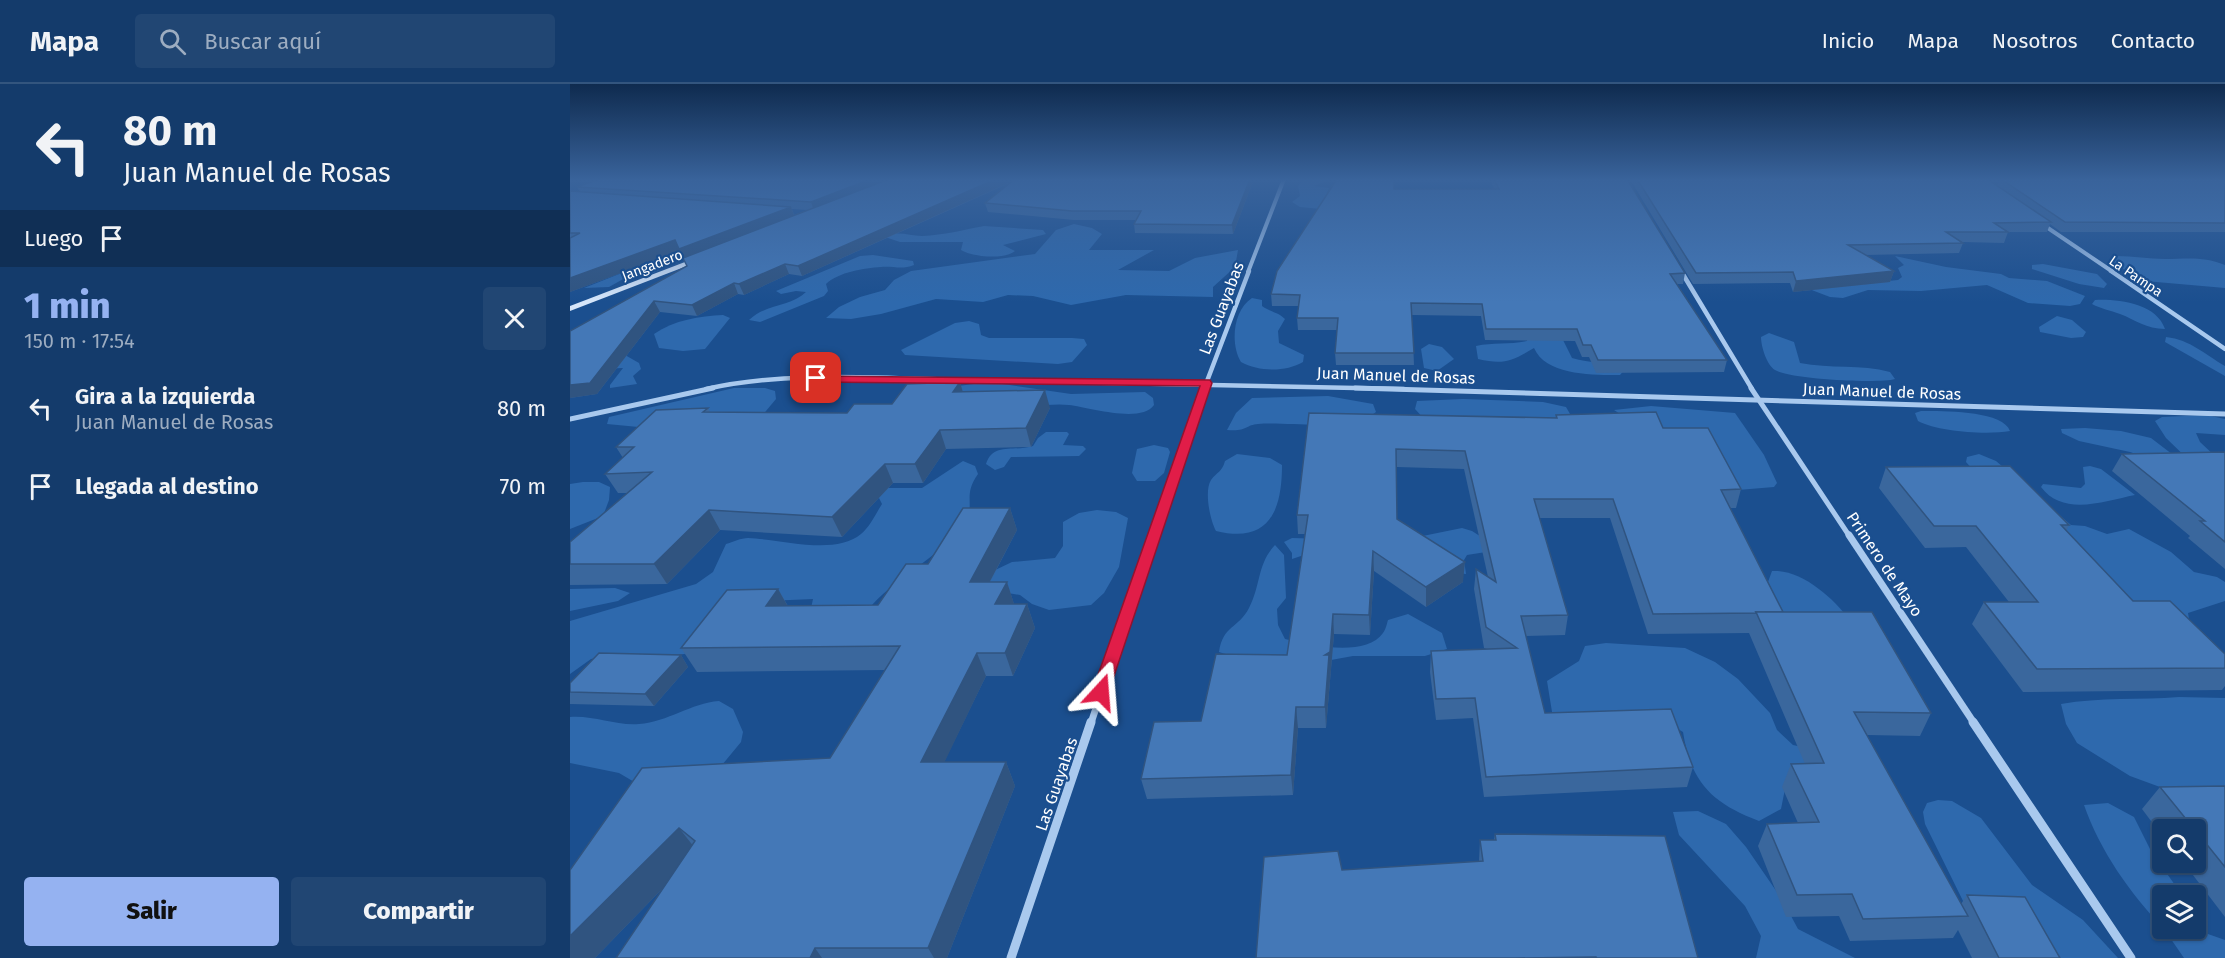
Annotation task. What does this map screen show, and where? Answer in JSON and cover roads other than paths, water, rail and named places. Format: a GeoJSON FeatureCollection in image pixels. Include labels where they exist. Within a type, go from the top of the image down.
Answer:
{"type":"FeatureCollection","features":[{"type":"Feature","properties":{"kind":"main road","name":"Jangadero"},"geometry":{"type":"LineString","coordinates":[[570,309],[704,258]]}},
{"type":"Feature","properties":{"kind":"street","name":"Las Guayabas"},"geometry":{"type":"LineString","coordinates":[[1011,958],[1206,383],[1268,220]]}},
{"type":"Feature","properties":{"kind":"street","name":"La Pampa"},"geometry":{"type":"LineString","coordinates":[[2035,220],[2225,349]]}},
{"type":"Feature","properties":{"kind":"street","name":"Primero de Mayo"},"geometry":{"type":"LineString","coordinates":[[1674,260],[1760,401],[2131,958]]}},
{"type":"Feature","properties":{"kind":"street","name":"Juan Manuel de Rosas"},"geometry":{"type":"LineString","coordinates":[[570,419],[724,386],[816,378],[1206,383],[2225,414]]}}]}
